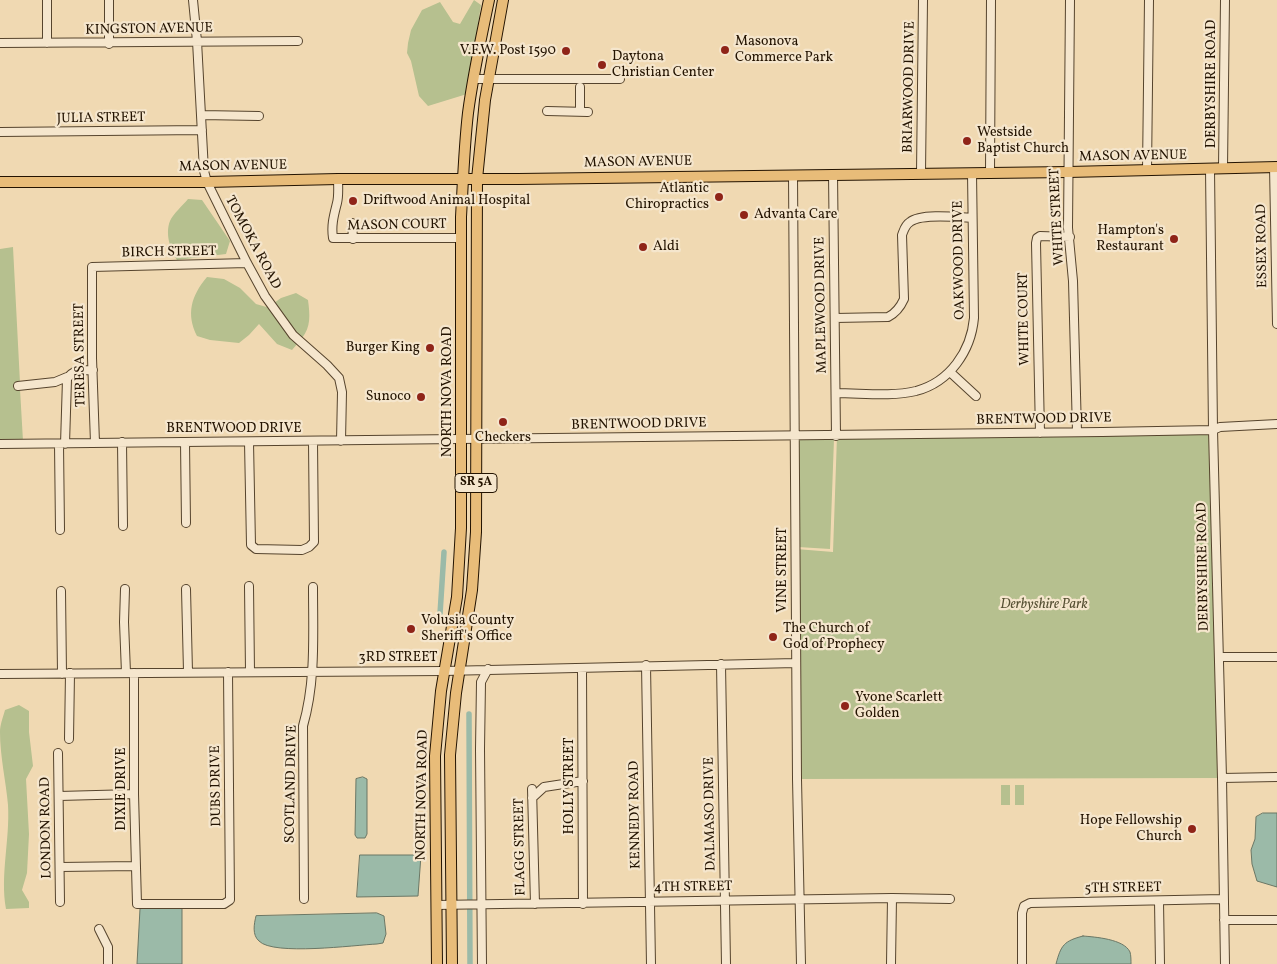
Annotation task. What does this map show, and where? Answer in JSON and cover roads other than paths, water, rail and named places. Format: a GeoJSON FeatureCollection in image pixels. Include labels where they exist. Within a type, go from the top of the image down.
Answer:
{"type":"FeatureCollection","features":[{"type":"Feature","properties":{"kind":"main road","name":"NORTH NOVA ROAD"},"geometry":{"type":"LineString","coordinates":[[437,964],[436,734],[444,671],[455,612],[459,570],[462,440],[461,238],[463,179],[465,142],[473,79],[489,0]]}},
{"type":"Feature","properties":{"kind":"main road","name":"NORTH NOVA ROAD"},"geometry":{"type":"LineString","coordinates":[[452,964],[454,905],[450,755],[469,614],[476,513],[477,179],[488,79],[503,0]]}},
{"type":"Feature","properties":{"kind":"main road","name":"MASON AVENUE"},"geometry":{"type":"LineString","coordinates":[[0,182],[207,182],[990,173],[1276,167]]}},
{"type":"Feature","properties":{"kind":"main road"},"geometry":{"type":"LineString","coordinates":[[462,331],[469,350],[476,357]]}},
{"type":"Feature","properties":{"kind":"street"},"geometry":{"type":"LineString","coordinates":[[47,0],[48,43]]}},
{"type":"Feature","properties":{"kind":"street"},"geometry":{"type":"LineString","coordinates":[[109,0],[109,44]]}},
{"type":"Feature","properties":{"kind":"street","name":"TOMOKA ROAD"},"geometry":{"type":"LineString","coordinates":[[193,0],[204,172],[207,182],[246,263],[265,296],[293,335],[339,378],[342,392],[341,441]]}},
{"type":"Feature","properties":{"kind":"street","name":"BRIARWOOD DRIVE"},"geometry":{"type":"LineString","coordinates":[[921,173],[923,0]]}},
{"type":"Feature","properties":{"kind":"street"},"geometry":{"type":"LineString","coordinates":[[990,173],[991,0]]}},
{"type":"Feature","properties":{"kind":"street","name":"WHITE STREET"},"geometry":{"type":"LineString","coordinates":[[1070,0],[1068,228],[1074,299],[1077,432]]}},
{"type":"Feature","properties":{"kind":"street"},"geometry":{"type":"LineString","coordinates":[[1146,171],[1149,0]]}},
{"type":"Feature","properties":{"kind":"street","name":"DERBYSHIRE ROAD"},"geometry":{"type":"LineString","coordinates":[[1223,168],[1225,0]]}},
{"type":"Feature","properties":{"kind":"street","name":"KINGSTON AVENUE"},"geometry":{"type":"LineString","coordinates":[[0,43],[109,44],[197,41],[298,41]]}},
{"type":"Feature","properties":{"kind":"street"},"geometry":{"type":"LineString","coordinates":[[473,79],[620,79]]}},
{"type":"Feature","properties":{"kind":"street"},"geometry":{"type":"LineString","coordinates":[[547,111],[584,112],[580,86]]}},
{"type":"Feature","properties":{"kind":"street"},"geometry":{"type":"LineString","coordinates":[[201,115],[259,116]]}},
{"type":"Feature","properties":{"kind":"street","name":"JULIA STREET"},"geometry":{"type":"LineString","coordinates":[[0,132],[202,130]]}},
{"type":"Feature","properties":{"kind":"street","name":"ESSEX ROAD"},"geometry":{"type":"LineString","coordinates":[[1276,167],[1277,324]]}},
{"type":"Feature","properties":{"kind":"street","name":"DERBYSHIRE ROAD"},"geometry":{"type":"LineString","coordinates":[[1210,169],[1213,430],[1225,964]]}},
{"type":"Feature","properties":{"kind":"street","name":"OAKWOOD DRIVE"},"geometry":{"type":"LineString","coordinates":[[836,393],[901,393],[916,391],[928,387],[950,372],[964,353],[973,330],[972,173]]}},
{"type":"Feature","properties":{"kind":"street","name":"MAPLEWOOD DRIVE"},"geometry":{"type":"LineString","coordinates":[[832,174],[836,436]]}},
{"type":"Feature","properties":{"kind":"street","name":"VINE STREET"},"geometry":{"type":"LineString","coordinates":[[793,175],[800,964]]}},
{"type":"Feature","properties":{"kind":"street","name":"MASON COURT"},"geometry":{"type":"LineString","coordinates":[[338,179],[337,202],[333,214],[333,238],[461,238]]}},
{"type":"Feature","properties":{"kind":"street"},"geometry":{"type":"LineString","coordinates":[[835,318],[888,317],[895,314],[900,308],[904,299],[902,235],[911,220],[930,217],[972,218]]}},
{"type":"Feature","properties":{"kind":"street"},"geometry":{"type":"LineString","coordinates":[[352,223],[353,239]]}},
{"type":"Feature","properties":{"kind":"street","name":"WHITE COURT"},"geometry":{"type":"LineString","coordinates":[[1040,433],[1036,243],[1037,238],[1040,236],[1070,237]]}},
{"type":"Feature","properties":{"kind":"street","name":"BIRCH STREET"},"geometry":{"type":"LineString","coordinates":[[92,267],[246,263]]}},
{"type":"Feature","properties":{"kind":"street","name":"TERESA STREET"},"geometry":{"type":"LineString","coordinates":[[92,267],[92,370],[95,443]]}},
{"type":"Feature","properties":{"kind":"street"},"geometry":{"type":"LineString","coordinates":[[18,386],[55,382],[67,377],[76,370],[92,370]]}},
{"type":"Feature","properties":{"kind":"street"},"geometry":{"type":"LineString","coordinates":[[950,372],[976,396]]}},
{"type":"Feature","properties":{"kind":"street"},"geometry":{"type":"LineString","coordinates":[[60,530],[62,444],[67,377]]}},
{"type":"Feature","properties":{"kind":"street","name":"BRENTWOOD DRIVE"},"geometry":{"type":"LineString","coordinates":[[0,444],[1040,433],[1213,430],[1220,427],[1277,424]]}},
{"type":"Feature","properties":{"kind":"street"},"geometry":{"type":"LineString","coordinates":[[122,442],[123,526]]}},
{"type":"Feature","properties":{"kind":"street"},"geometry":{"type":"LineString","coordinates":[[185,442],[186,523]]}},
{"type":"Feature","properties":{"kind":"street"},"geometry":{"type":"LineString","coordinates":[[249,442],[250,545],[256,549],[302,550],[314,542],[313,442]]}},
{"type":"Feature","properties":{"kind":"street"},"geometry":{"type":"LineString","coordinates":[[249,586],[250,672]]}},
{"type":"Feature","properties":{"kind":"street","name":"SCOTLAND DRIVE"},"geometry":{"type":"LineString","coordinates":[[304,899],[303,726],[308,708],[313,671],[313,587]]}},
{"type":"Feature","properties":{"kind":"street"},"geometry":{"type":"LineString","coordinates":[[125,589],[126,673]]}},
{"type":"Feature","properties":{"kind":"street"},"geometry":{"type":"LineString","coordinates":[[186,589],[188,672]]}},
{"type":"Feature","properties":{"kind":"street"},"geometry":{"type":"LineString","coordinates":[[61,591],[69,739]]}},
{"type":"Feature","properties":{"kind":"street"},"geometry":{"type":"LineString","coordinates":[[1218,657],[1277,657]]}},
{"type":"Feature","properties":{"kind":"street","name":"3RD STREET"},"geometry":{"type":"LineString","coordinates":[[0,674],[444,671],[796,663]]}},
{"type":"Feature","properties":{"kind":"street","name":"DALMASO DRIVE"},"geometry":{"type":"LineString","coordinates":[[721,664],[726,964]]}},
{"type":"Feature","properties":{"kind":"street","name":"KENNEDY ROAD"},"geometry":{"type":"LineString","coordinates":[[646,665],[651,964]]}},
{"type":"Feature","properties":{"kind":"street","name":"HOLLY STREET"},"geometry":{"type":"LineString","coordinates":[[582,668],[583,904]]}},
{"type":"Feature","properties":{"kind":"street"},"geometry":{"type":"LineString","coordinates":[[482,964],[481,682],[488,669]]}},
{"type":"Feature","properties":{"kind":"street"},"geometry":{"type":"LineString","coordinates":[[471,670],[481,682]]}},
{"type":"Feature","properties":{"kind":"street","name":"DUBS DRIVE"},"geometry":{"type":"LineString","coordinates":[[137,904],[224,904],[230,900],[228,672]]}},
{"type":"Feature","properties":{"kind":"street","name":"DIXIE DRIVE"},"geometry":{"type":"LineString","coordinates":[[134,673],[134,794],[137,904]]}},
{"type":"Feature","properties":{"kind":"street","name":"LONDON ROAD"},"geometry":{"type":"LineString","coordinates":[[58,753],[60,902]]}},
{"type":"Feature","properties":{"kind":"street"},"geometry":{"type":"LineString","coordinates":[[1222,778],[1277,777]]}},
{"type":"Feature","properties":{"kind":"street"},"geometry":{"type":"LineString","coordinates":[[532,798],[544,787],[582,781]]}},
{"type":"Feature","properties":{"kind":"street","name":"FLAGG STREET"},"geometry":{"type":"LineString","coordinates":[[532,789],[535,904]]}},
{"type":"Feature","properties":{"kind":"street"},"geometry":{"type":"LineString","coordinates":[[59,796],[134,794]]}},
{"type":"Feature","properties":{"kind":"street"},"geometry":{"type":"LineString","coordinates":[[60,867],[135,866]]}},
{"type":"Feature","properties":{"kind":"street"},"geometry":{"type":"LineString","coordinates":[[891,964],[892,898]]}},
{"type":"Feature","properties":{"kind":"street","name":"4TH STREET"},"geometry":{"type":"LineString","coordinates":[[436,905],[800,899],[950,899]]}},
{"type":"Feature","properties":{"kind":"street","name":"5TH STREET"},"geometry":{"type":"LineString","coordinates":[[1022,964],[1022,913],[1024,906],[1030,903],[1223,899]]}},
{"type":"Feature","properties":{"kind":"street"},"geometry":{"type":"LineString","coordinates":[[1159,901],[1160,964]]}},
{"type":"Feature","properties":{"kind":"street"},"geometry":{"type":"LineString","coordinates":[[1224,920],[1277,920]]}},
{"type":"Feature","properties":{"kind":"street"},"geometry":{"type":"LineString","coordinates":[[99,929],[108,947],[108,964]]}},
{"type":"Feature","properties":{"kind":"waterway"},"geometry":{"type":"LineString","coordinates":[[440,614],[444,552]]}},
{"type":"Feature","properties":{"kind":"waterway"},"geometry":{"type":"LineString","coordinates":[[469,714],[470,964]]}},
{"type":"Feature","properties":{"kind":"place","name":"Masonova Commerce Park"},"geometry":{"type":"Point","coordinates":[725,50]}},
{"type":"Feature","properties":{"kind":"place","name":"V.F.W. Post 1590"},"geometry":{"type":"Point","coordinates":[566,51]}},
{"type":"Feature","properties":{"kind":"place","name":"Daytona Christian Center"},"geometry":{"type":"Point","coordinates":[602,65]}},
{"type":"Feature","properties":{"kind":"place","name":"Westside Baptist Church"},"geometry":{"type":"Point","coordinates":[967,141]}},
{"type":"Feature","properties":{"kind":"place","name":"Atlantic Chiropractics"},"geometry":{"type":"Point","coordinates":[719,197]}},
{"type":"Feature","properties":{"kind":"place","name":"Driftwood Animal Hospital"},"geometry":{"type":"Point","coordinates":[353,201]}},
{"type":"Feature","properties":{"kind":"place","name":"Advanta Care"},"geometry":{"type":"Point","coordinates":[744,215]}},
{"type":"Feature","properties":{"kind":"place","name":"Hampton's Restaurant"},"geometry":{"type":"Point","coordinates":[1174,239]}},
{"type":"Feature","properties":{"kind":"place","name":"Aldi"},"geometry":{"type":"Point","coordinates":[643,247]}},
{"type":"Feature","properties":{"kind":"place","name":"Burger King"},"geometry":{"type":"Point","coordinates":[430,348]}},
{"type":"Feature","properties":{"kind":"place","name":"Sunoco"},"geometry":{"type":"Point","coordinates":[421,397]}},
{"type":"Feature","properties":{"kind":"place","name":"Checkers"},"geometry":{"type":"Point","coordinates":[503,422]}},
{"type":"Feature","properties":{"kind":"place","name":"Volusia County Sheriff's Office"},"geometry":{"type":"Point","coordinates":[411,629]}},
{"type":"Feature","properties":{"kind":"place","name":"The Church of God of Prophecy"},"geometry":{"type":"Point","coordinates":[773,637]}},
{"type":"Feature","properties":{"kind":"place","name":"Yvone Scarlett Golden"},"geometry":{"type":"Point","coordinates":[845,706]}},
{"type":"Feature","properties":{"kind":"place","name":"Hope Fellowship Church"},"geometry":{"type":"Point","coordinates":[1192,829]}},
{"type":"Feature","properties":{"kind":"park label","name":"Derbyshire Park"},"geometry":{"type":"Point","coordinates":[1044,605]}}]}
